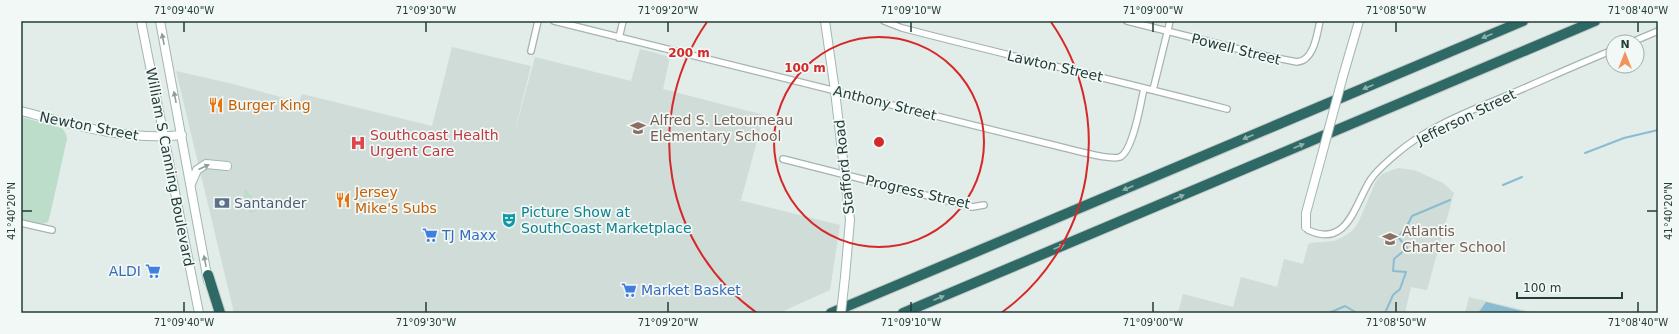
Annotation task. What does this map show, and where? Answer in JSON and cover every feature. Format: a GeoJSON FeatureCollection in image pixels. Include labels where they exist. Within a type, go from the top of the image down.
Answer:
{"type":"FeatureCollection","features":[{"type":"Feature","properties":{"kind":"highway"},"geometry":{"type":"LineString","coordinates":[[831,313],[1523,21]]}},
{"type":"Feature","properties":{"kind":"highway"},"geometry":{"type":"LineString","coordinates":[[904,313],[1595,21]]}},
{"type":"Feature","properties":{"kind":"highway"},"geometry":{"type":"LineString","coordinates":[[208,276],[220,313]]}},
{"type":"Feature","properties":{"kind":"street","name":"William S Canning Boulevard"},"geometry":{"type":"LineString","coordinates":[[141,21],[199,313]]}},
{"type":"Feature","properties":{"kind":"street","name":"William S Canning Boulevard"},"geometry":{"type":"LineString","coordinates":[[160,21],[215,313]]}},
{"type":"Feature","properties":{"kind":"street"},"geometry":{"type":"LineString","coordinates":[[531,51],[538,21]]}},
{"type":"Feature","properties":{"kind":"street","name":"Anthony Street"},"geometry":{"type":"LineString","coordinates":[[554,21],[1095,155],[1114,158],[1125,154],[1130,143],[1144,88]]}},
{"type":"Feature","properties":{"kind":"street"},"geometry":{"type":"LineString","coordinates":[[619,38],[623,21]]}},
{"type":"Feature","properties":{"kind":"street","name":"Stafford Road"},"geometry":{"type":"LineString","coordinates":[[825,21],[850,220],[841,313]]}},
{"type":"Feature","properties":{"kind":"street","name":"Lawton Street"},"geometry":{"type":"LineString","coordinates":[[884,21],[902,28],[1007,55],[1227,109]]}},
{"type":"Feature","properties":{"kind":"street","name":"Powell Street"},"geometry":{"type":"LineString","coordinates":[[1127,21],[1285,61],[1302,62],[1310,53],[1320,21]]}},
{"type":"Feature","properties":{"kind":"street"},"geometry":{"type":"LineString","coordinates":[[1153,90],[1170,21]]}},
{"type":"Feature","properties":{"kind":"street","name":"Jefferson Street"},"geometry":{"type":"LineString","coordinates":[[1359,21],[1306,213],[1306,227],[1308,230],[1321,234],[1330,234],[1344,227],[1355,213],[1360,199],[1372,178],[1401,150],[1427,133],[1463,115],[1605,53]]}},
{"type":"Feature","properties":{"kind":"street"},"geometry":{"type":"LineString","coordinates":[[1645,36],[1658,31]]}},
{"type":"Feature","properties":{"kind":"street","name":"Newton Street"},"geometry":{"type":"LineString","coordinates":[[21,111],[58,122],[124,136],[164,137],[182,135]]}},
{"type":"Feature","properties":{"kind":"street","name":"Progress Street"},"geometry":{"type":"LineString","coordinates":[[783,159],[972,207],[984,205]]}},
{"type":"Feature","properties":{"kind":"street"},"geometry":{"type":"LineString","coordinates":[[191,185],[197,170],[202,166],[212,164],[227,166]]}},
{"type":"Feature","properties":{"kind":"street"},"geometry":{"type":"LineString","coordinates":[[21,223],[52,230]]}},
{"type":"Feature","properties":{"kind":"shaded area"},"geometry":{"type":"Polygon","coordinates":[[[452,47],[531,66],[512,142],[535,57],[631,81],[640,49],[670,57],[663,89],[764,115],[741,200],[731,198],[840,225],[830,290],[779,313],[234,313],[176,71],[229,83],[299,102],[302,94],[432,126],[452,47]]]}},
{"type":"Feature","properties":{"kind":"shaded area","name":"Atlantis Charter School"},"geometry":{"type":"Polygon","coordinates":[[[1398,168],[1414,170],[1443,183],[1454,193],[1427,290],[1411,287],[1405,313],[1178,313],[1183,294],[1233,307],[1241,277],[1277,287],[1284,259],[1303,264],[1308,245],[1310,243],[1334,241],[1352,231],[1358,223],[1376,181],[1382,174],[1398,168]]]}},
{"type":"Feature","properties":{"kind":"shaded area","name":"Atlantis Charter School"},"geometry":{"type":"Polygon","coordinates":[[[1469,297],[1536,313],[1465,313],[1469,297]]]}},
{"type":"Feature","properties":{"kind":"green space"},"geometry":{"type":"Polygon","coordinates":[[[21,117],[62,128],[67,139],[48,222],[42,224],[21,219],[21,117]]]}},
{"type":"Feature","properties":{"kind":"green space"},"geometry":{"type":"Polygon","coordinates":[[[245,189],[256,201],[256,209],[253,213],[248,212],[249,210],[253,209],[251,197],[245,198],[245,189]]]}},
{"type":"Feature","properties":{"kind":"water"},"geometry":{"type":"Polygon","coordinates":[[[1486,302],[1530,313],[1478,313],[1486,302]]]}},
{"type":"Feature","properties":{"kind":"waterway"},"geometry":{"type":"LineString","coordinates":[[1585,153],[1624,138],[1658,130]]}},
{"type":"Feature","properties":{"kind":"waterway"},"geometry":{"type":"LineString","coordinates":[[1503,185],[1522,177]]}},
{"type":"Feature","properties":{"kind":"waterway"},"geometry":{"type":"LineString","coordinates":[[1385,313],[1393,295],[1400,289],[1406,272],[1393,271],[1394,259],[1407,248],[1398,237],[1406,228],[1412,216],[1450,200]]}},
{"type":"Feature","properties":{"kind":"waterway"},"geometry":{"type":"LineString","coordinates":[[1329,313],[1345,306],[1357,313]]}},
{"type":"Feature","properties":{"kind":"place","name":"Burger King"},"geometry":{"type":"Point","coordinates":[216,105]}},
{"type":"Feature","properties":{"kind":"place","name":"Alfred S. Letourneau Elementary School"},"geometry":{"type":"Point","coordinates":[638,128]}},
{"type":"Feature","properties":{"kind":"place","name":"Southcoast Health Urgent Care"},"geometry":{"type":"Point","coordinates":[358,143]}},
{"type":"Feature","properties":{"kind":"place","name":"Jersey Mike's Subs"},"geometry":{"type":"Point","coordinates":[343,200]}},
{"type":"Feature","properties":{"kind":"place","name":"Santander"},"geometry":{"type":"Point","coordinates":[222,203]}},
{"type":"Feature","properties":{"kind":"place","name":"Picture Show at SouthCoast Marketplace"},"geometry":{"type":"Point","coordinates":[509,220]}},
{"type":"Feature","properties":{"kind":"place","name":"TJ Maxx"},"geometry":{"type":"Point","coordinates":[430,235]}},
{"type":"Feature","properties":{"kind":"place","name":"Atlantis Charter School"},"geometry":{"type":"Point","coordinates":[1390,239]}},
{"type":"Feature","properties":{"kind":"place","name":"ALDI"},"geometry":{"type":"Point","coordinates":[153,271]}},
{"type":"Feature","properties":{"kind":"place","name":"Market Basket"},"geometry":{"type":"Point","coordinates":[629,290]}}]}
